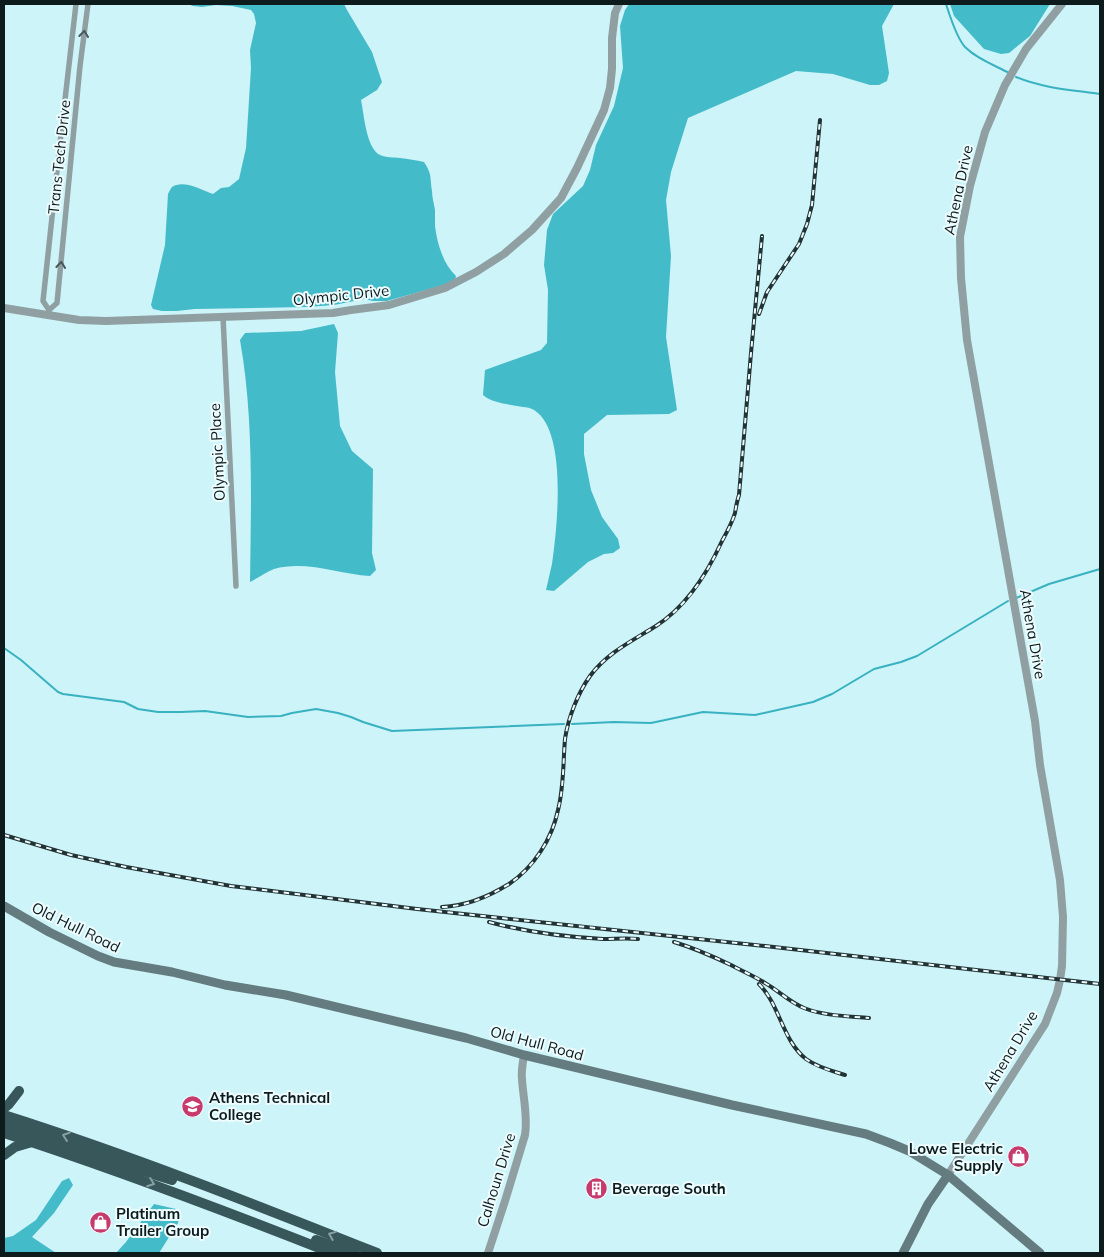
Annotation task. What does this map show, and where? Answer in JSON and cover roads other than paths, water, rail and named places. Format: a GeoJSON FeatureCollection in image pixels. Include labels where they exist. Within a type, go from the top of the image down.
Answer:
{"type":"FeatureCollection","features":[{"type":"Feature","properties":{"kind":"highway"},"geometry":{"type":"LineString","coordinates":[[4,1108],[19,1091]]}},
{"type":"Feature","properties":{"kind":"highway"},"geometry":{"type":"LineString","coordinates":[[4,1114],[205,1185],[377,1253]]}},
{"type":"Feature","properties":{"kind":"highway"},"geometry":{"type":"LineString","coordinates":[[5,1127],[189,1185],[205,1185]]}},
{"type":"Feature","properties":{"kind":"highway"},"geometry":{"type":"LineString","coordinates":[[5,1127],[32,1142],[146,1181],[332,1253]]}},
{"type":"Feature","properties":{"kind":"highway"},"geometry":{"type":"LineString","coordinates":[[4,1155],[15,1147],[32,1142]]}},
{"type":"Feature","properties":{"kind":"highway"},"geometry":{"type":"LineString","coordinates":[[288,1236],[311,1238],[355,1253]]}},
{"type":"Feature","properties":{"kind":"main road","name":"Old Hull Road"},"geometry":{"type":"LineString","coordinates":[[4,906],[57,936],[114,962],[172,972],[225,985],[286,995],[732,1105],[866,1134],[908,1151],[948,1175],[1040,1253]]}},
{"type":"Feature","properties":{"kind":"main road","name":"Athena Drive"},"geometry":{"type":"LineString","coordinates":[[903,1253],[928,1204],[948,1175]]}},
{"type":"Feature","properties":{"kind":"street","name":"Trans Tech Drive"},"geometry":{"type":"LineString","coordinates":[[76,4],[68,64],[44,301],[49,313],[57,303],[80,66],[88,4]]}},
{"type":"Feature","properties":{"kind":"street","name":"Olympic Drive"},"geometry":{"type":"LineString","coordinates":[[4,308],[49,313],[79,320],[106,321],[333,313],[389,305],[445,288],[465,278],[516,245],[561,198],[600,118],[610,88],[612,38],[618,4]]}},
{"type":"Feature","properties":{"kind":"street","name":"Athena Drive"},"geometry":{"type":"LineString","coordinates":[[948,1175],[1045,1024],[1057,993],[1062,966],[1063,917],[1060,880],[1040,765],[1035,721],[967,340],[960,237],[970,186],[985,132],[1005,85],[1026,48],[1062,4]]}},
{"type":"Feature","properties":{"kind":"street"},"geometry":{"type":"LineString","coordinates":[[68,64],[80,66]]}},
{"type":"Feature","properties":{"kind":"street","name":"Olympic Place"},"geometry":{"type":"LineString","coordinates":[[223,317],[236,586]]}},
{"type":"Feature","properties":{"kind":"street","name":"Calhoun Drive"},"geometry":{"type":"LineString","coordinates":[[488,1253],[506,1201],[525,1135],[525,1098],[522,1077],[524,1055]]}},
{"type":"Feature","properties":{"kind":"waterway"},"geometry":{"type":"LineString","coordinates":[[946,4],[956,32],[965,47],[980,58],[1009,73]]}},
{"type":"Feature","properties":{"kind":"waterway"},"geometry":{"type":"LineString","coordinates":[[1016,77],[1047,86],[1100,94]]}},
{"type":"Feature","properties":{"kind":"waterway"},"geometry":{"type":"LineString","coordinates":[[1016,598],[1049,584],[1100,569]]}},
{"type":"Feature","properties":{"kind":"waterway"},"geometry":{"type":"LineString","coordinates":[[572,724],[651,723],[703,712],[755,715],[813,702],[832,694],[874,669],[917,656],[1008,601]]}},
{"type":"Feature","properties":{"kind":"waterway"},"geometry":{"type":"LineString","coordinates":[[4,648],[58,692],[124,702],[138,709],[158,712],[205,711],[248,717],[281,716],[316,709],[338,713],[392,731],[564,724]]}},
{"type":"Feature","properties":{"kind":"railway"},"geometry":{"type":"LineString","coordinates":[[759,314],[767,292],[799,244],[807,224],[812,205],[820,120]]}},
{"type":"Feature","properties":{"kind":"railway"},"geometry":{"type":"LineString","coordinates":[[442,907],[469,903],[493,893],[518,877],[541,852],[555,821],[560,801],[566,731],[581,690],[590,676],[612,654],[667,618],[687,599],[703,577],[729,527],[735,513],[739,495],[762,236]]}},
{"type":"Feature","properties":{"kind":"railway"},"geometry":{"type":"LineString","coordinates":[[4,835],[71,855],[231,886],[417,909],[1100,984]]}},
{"type":"Feature","properties":{"kind":"railway"},"geometry":{"type":"LineString","coordinates":[[489,922],[517,929],[560,935],[603,939],[638,939]]}},
{"type":"Feature","properties":{"kind":"railway"},"geometry":{"type":"LineString","coordinates":[[674,942],[731,965],[770,986],[804,1008],[828,1014],[869,1018]]}},
{"type":"Feature","properties":{"kind":"railway"},"geometry":{"type":"LineString","coordinates":[[759,984],[772,1002],[791,1042],[798,1051],[815,1064],[845,1075]]}},
{"type":"Feature","properties":{"kind":"place","name":"Athens Technical College"},"geometry":{"type":"Point","coordinates":[193,1106]}},
{"type":"Feature","properties":{"kind":"place","name":"Lowe Electric Supply"},"geometry":{"type":"Point","coordinates":[1019,1157]}},
{"type":"Feature","properties":{"kind":"place","name":"Beverage South"},"geometry":{"type":"Point","coordinates":[596,1188]}},
{"type":"Feature","properties":{"kind":"place","name":"Platinum Trailer Group"},"geometry":{"type":"Point","coordinates":[100,1222]}}]}
